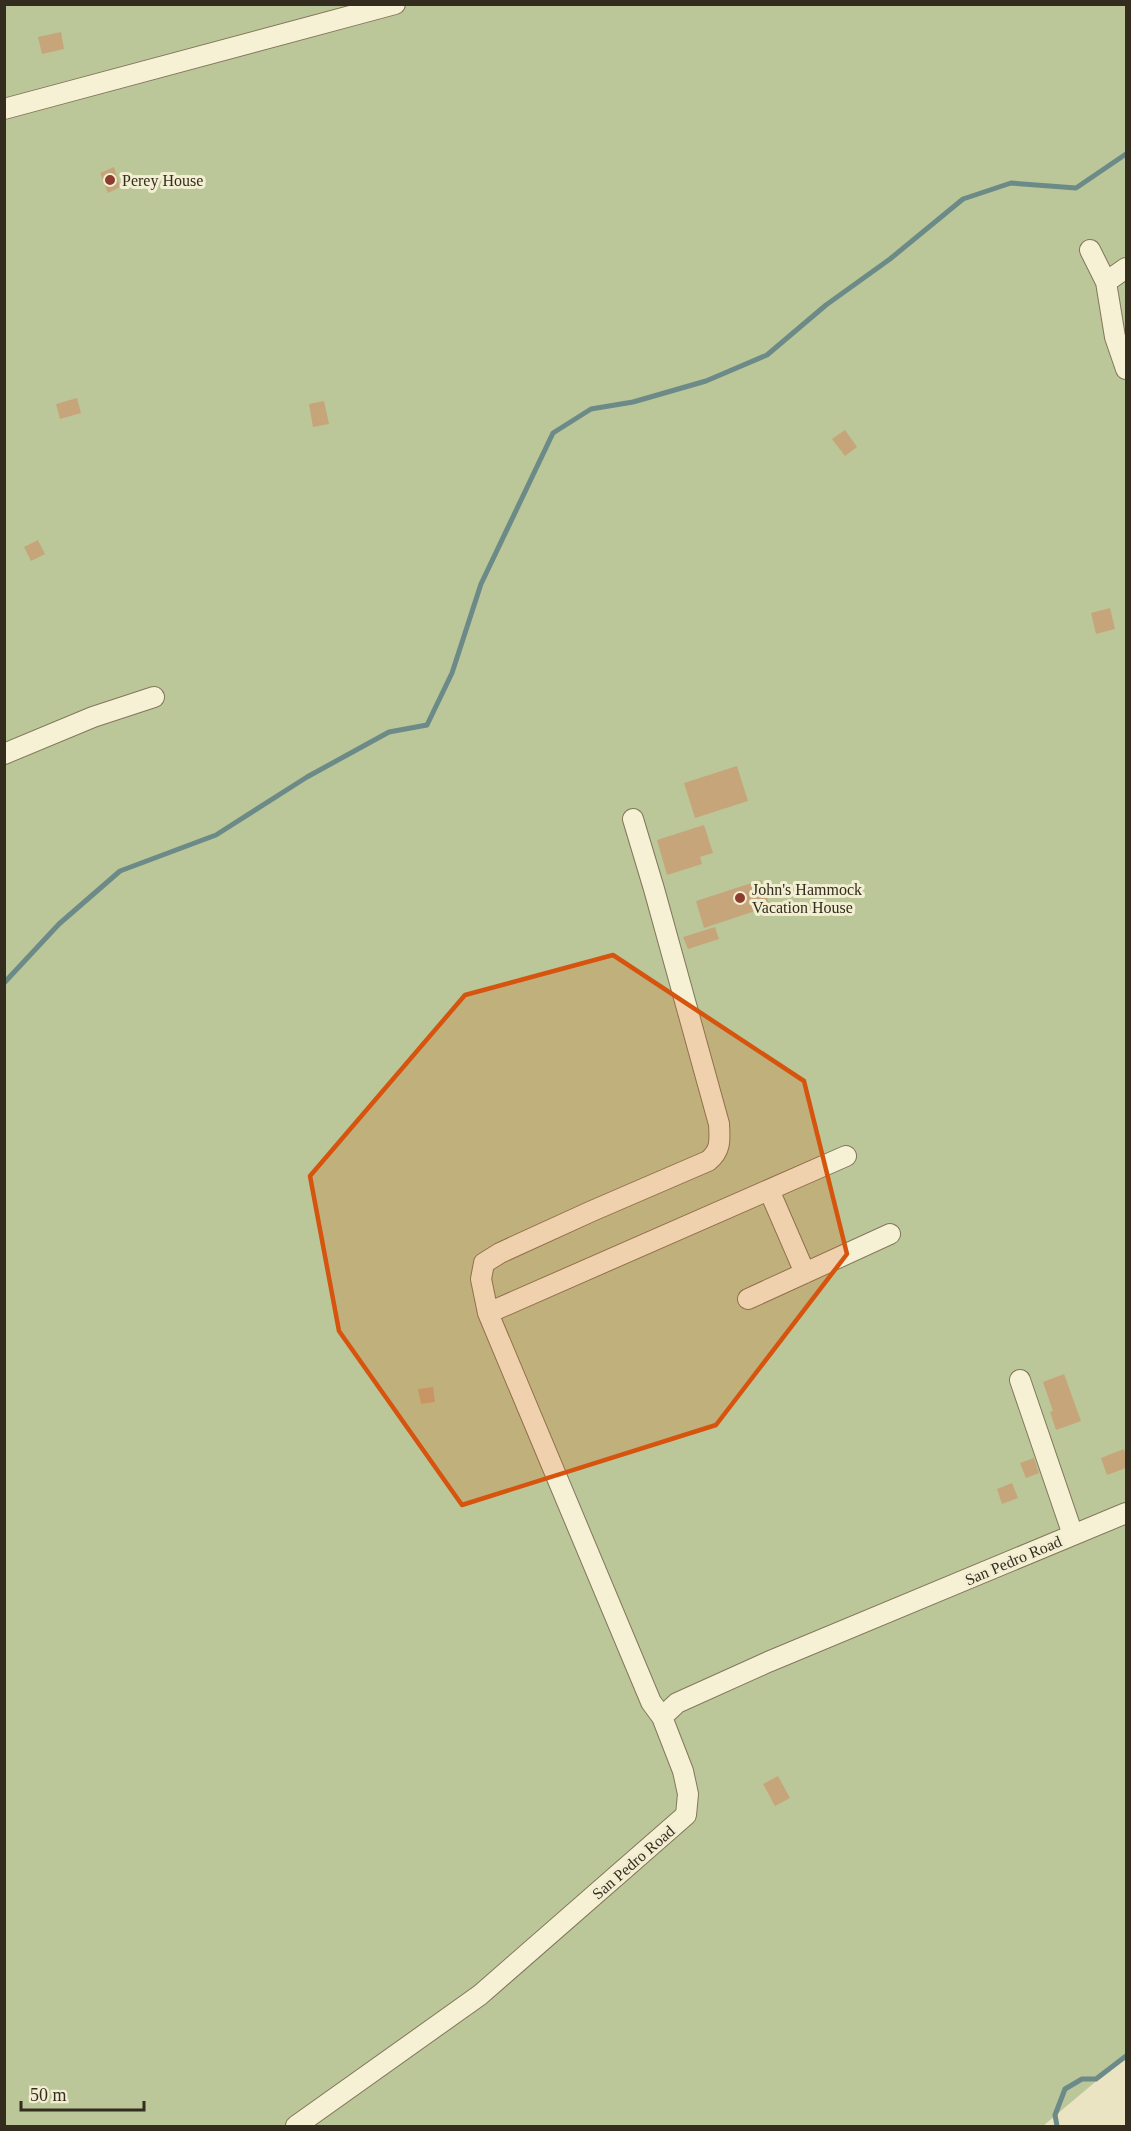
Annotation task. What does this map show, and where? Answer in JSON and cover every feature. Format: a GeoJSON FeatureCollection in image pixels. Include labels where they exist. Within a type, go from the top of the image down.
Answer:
{"type":"FeatureCollection","features":[{"type":"Feature","properties":{"kind":"street"},"geometry":{"type":"LineString","coordinates":[[4,109],[395,4]]}},
{"type":"Feature","properties":{"kind":"street"},"geometry":{"type":"LineString","coordinates":[[1090,250],[1106,282],[1115,337],[1126,378]]}},
{"type":"Feature","properties":{"kind":"street"},"geometry":{"type":"LineString","coordinates":[[1106,282],[1126,268]]}},
{"type":"Feature","properties":{"kind":"street"},"geometry":{"type":"LineString","coordinates":[[4,754],[93,717],[154,697]]}},
{"type":"Feature","properties":{"kind":"street"},"geometry":{"type":"LineString","coordinates":[[633,819],[716,1113],[720,1142],[716,1155],[708,1161],[581,1215],[500,1253],[484,1263],[481,1279],[488,1313],[651,1702],[662,1716]]}},
{"type":"Feature","properties":{"kind":"street"},"geometry":{"type":"LineString","coordinates":[[488,1313],[846,1156]]}},
{"type":"Feature","properties":{"kind":"street"},"geometry":{"type":"LineString","coordinates":[[769,1190],[805,1273]]}},
{"type":"Feature","properties":{"kind":"street"},"geometry":{"type":"LineString","coordinates":[[748,1299],[890,1234]]}},
{"type":"Feature","properties":{"kind":"street"},"geometry":{"type":"LineString","coordinates":[[1020,1380],[1073,1535]]}},
{"type":"Feature","properties":{"kind":"street","name":"San Pedro Road"},"geometry":{"type":"LineString","coordinates":[[296,2127],[480,1995],[686,1815],[688,1794],[683,1771],[662,1716],[678,1703],[768,1662],[1126,1513]]}},
{"type":"Feature","properties":{"kind":"highlighted area"},"geometry":{"type":"Polygon","coordinates":[[[613,955],[804,1081],[847,1254],[716,1425],[462,1505],[339,1331],[310,1176],[465,995],[613,955]]]}},
{"type":"Feature","properties":{"kind":"green space"},"geometry":{"type":"Polygon","coordinates":[[[5,5],[1126,5],[1126,2056],[1043,2126],[5,2126],[5,5]]]}},
{"type":"Feature","properties":{"kind":"building"},"geometry":{"type":"Polygon","coordinates":[[[61,32],[64,49],[42,54],[38,37],[61,32]]]}},
{"type":"Feature","properties":{"kind":"building","name":"Perey House"},"geometry":{"type":"Polygon","coordinates":[[[114,167],[120,187],[108,193],[100,173],[114,167]]]}},
{"type":"Feature","properties":{"kind":"building"},"geometry":{"type":"Polygon","coordinates":[[[77,398],[81,413],[60,419],[56,404],[77,398]]]}},
{"type":"Feature","properties":{"kind":"building"},"geometry":{"type":"Polygon","coordinates":[[[324,401],[329,424],[313,427],[309,404],[324,401]]]}},
{"type":"Feature","properties":{"kind":"building"},"geometry":{"type":"Polygon","coordinates":[[[845,430],[857,447],[845,456],[832,439],[845,430]]]}},
{"type":"Feature","properties":{"kind":"building"},"geometry":{"type":"Polygon","coordinates":[[[38,540],[45,554],[31,561],[24,547],[38,540]]]}},
{"type":"Feature","properties":{"kind":"building"},"geometry":{"type":"Polygon","coordinates":[[[1110,608],[1115,629],[1096,634],[1091,613],[1110,608]]]}},
{"type":"Feature","properties":{"kind":"building"},"geometry":{"type":"Polygon","coordinates":[[[737,766],[748,801],[695,818],[684,783],[737,766]]]}},
{"type":"Feature","properties":{"kind":"building"},"geometry":{"type":"Polygon","coordinates":[[[704,825],[713,853],[700,857],[702,864],[667,875],[657,840],[704,825]]]}},
{"type":"Feature","properties":{"kind":"building"},"geometry":{"type":"Polygon","coordinates":[[[761,880],[770,906],[704,928],[696,901],[761,880]]]}},
{"type":"Feature","properties":{"kind":"building"},"geometry":{"type":"Polygon","coordinates":[[[715,927],[719,939],[688,949],[683,937],[715,927]]]}},
{"type":"Feature","properties":{"kind":"building"},"geometry":{"type":"Polygon","coordinates":[[[1064,1374],[1081,1421],[1056,1430],[1050,1412],[1053,1411],[1043,1382],[1064,1374]]]}},
{"type":"Feature","properties":{"kind":"building"},"geometry":{"type":"Polygon","coordinates":[[[433,1387],[435,1402],[421,1404],[418,1389],[433,1387]]]}},
{"type":"Feature","properties":{"kind":"building"},"geometry":{"type":"Polygon","coordinates":[[[1124,1449],[1126,1468],[1107,1475],[1101,1458],[1124,1449]]]}},
{"type":"Feature","properties":{"kind":"building"},"geometry":{"type":"Polygon","coordinates":[[[1034,1458],[1039,1473],[1026,1478],[1020,1463],[1034,1458]]]}},
{"type":"Feature","properties":{"kind":"building"},"geometry":{"type":"Polygon","coordinates":[[[1012,1483],[1018,1498],[1002,1504],[997,1489],[1012,1483]]]}},
{"type":"Feature","properties":{"kind":"building"},"geometry":{"type":"Polygon","coordinates":[[[778,1776],[790,1798],[775,1806],[763,1784],[778,1776]]]}},
{"type":"Feature","properties":{"kind":"waterway"},"geometry":{"type":"LineString","coordinates":[[4,983],[59,924],[120,871],[216,835],[307,777],[389,732],[427,725],[452,673],[481,584],[553,433],[591,409],[633,402],[706,381],[767,355],[826,305],[890,259],[963,199],[1011,183],[1076,188],[1126,154]]}},
{"type":"Feature","properties":{"kind":"waterway"},"geometry":{"type":"LineString","coordinates":[[1057,2126],[1055,2115],[1065,2089],[1082,2079],[1096,2079],[1126,2056]]}},
{"type":"Feature","properties":{"kind":"place","name":"Perey House"},"geometry":{"type":"Point","coordinates":[110,180]}},
{"type":"Feature","properties":{"kind":"place","name":"John's Hammock Vacation House"},"geometry":{"type":"Point","coordinates":[740,898]}}]}
